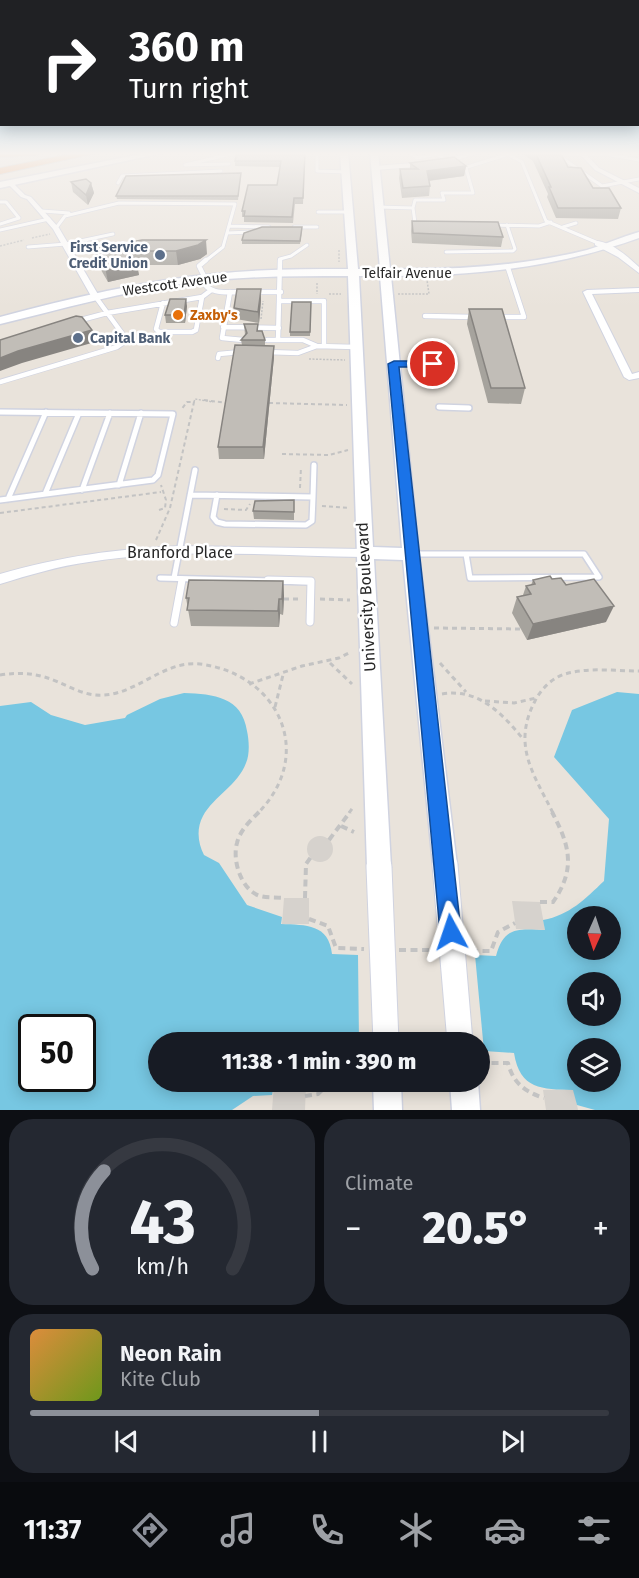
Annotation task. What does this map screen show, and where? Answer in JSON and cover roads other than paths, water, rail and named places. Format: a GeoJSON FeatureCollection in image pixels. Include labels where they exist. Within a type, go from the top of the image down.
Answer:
{"type":"FeatureCollection","features":[{"type":"Feature","properties":{"kind":"main road","name":"University Boulevard"},"geometry":{"type":"LineString","coordinates":[[350,204],[386,1032]]}},
{"type":"Feature","properties":{"kind":"main road"},"geometry":{"type":"LineString","coordinates":[[379,205],[411,554],[445,865],[459,1032]]}},
{"type":"Feature","properties":{"kind":"main road","name":"Telfair Avenue"},"geometry":{"type":"LineString","coordinates":[[384,271],[452,273],[507,268],[562,259],[602,245],[639,227]]}},
{"type":"Feature","properties":{"kind":"main road","name":"Telfair Avenue"},"geometry":{"type":"LineString","coordinates":[[353,273],[504,262],[602,245],[639,236]]}},
{"type":"Feature","properties":{"kind":"main road","name":"Westcott Avenue"},"geometry":{"type":"LineString","coordinates":[[0,321],[95,296],[203,279],[282,274],[353,273]]}},
{"type":"Feature","properties":{"kind":"main road"},"geometry":{"type":"LineString","coordinates":[[364,553],[411,554]]}},
{"type":"Feature","properties":{"kind":"main road"},"geometry":{"type":"LineString","coordinates":[[387,1092],[388,1110]]}},
{"type":"Feature","properties":{"kind":"main road"},"geometry":{"type":"LineString","coordinates":[[465,1092],[466,1110]]}},
{"type":"Feature","properties":{"kind":"street"},"geometry":{"type":"LineString","coordinates":[[35,204],[56,228],[95,296]]}},
{"type":"Feature","properties":{"kind":"street"},"geometry":{"type":"LineString","coordinates":[[602,245],[639,270]]}},
{"type":"Feature","properties":{"kind":"street"},"geometry":{"type":"LineString","coordinates":[[639,290],[587,292],[628,377],[639,375]]}},
{"type":"Feature","properties":{"kind":"street","name":"Branford Place"},"geometry":{"type":"LineString","coordinates":[[0,579],[58,560],[90,555],[180,551],[364,553]]}},
{"type":"Feature","properties":{"kind":"lane"},"geometry":{"type":"LineString","coordinates":[[0,224],[20,218],[8,204]]}},
{"type":"Feature","properties":{"kind":"lane"},"geometry":{"type":"LineString","coordinates":[[56,228],[62,218],[116,204]]}},
{"type":"Feature","properties":{"kind":"lane"},"geometry":{"type":"LineString","coordinates":[[212,204],[235,204],[218,254],[199,266],[205,288],[210,291],[281,292]]}},
{"type":"Feature","properties":{"kind":"lane"},"geometry":{"type":"LineString","coordinates":[[414,204],[415,223],[428,224]]}},
{"type":"Feature","properties":{"kind":"lane"},"geometry":{"type":"LineString","coordinates":[[539,204],[546,221],[602,245]]}},
{"type":"Feature","properties":{"kind":"lane"},"geometry":{"type":"LineString","coordinates":[[379,205],[413,208]]}},
{"type":"Feature","properties":{"kind":"lane"},"geometry":{"type":"LineString","coordinates":[[42,210],[72,214]]}},
{"type":"Feature","properties":{"kind":"lane"},"geometry":{"type":"LineString","coordinates":[[318,212],[350,212]]}},
{"type":"Feature","properties":{"kind":"lane"},"geometry":{"type":"LineString","coordinates":[[0,230],[49,219]]}},
{"type":"Feature","properties":{"kind":"lane"},"geometry":{"type":"LineString","coordinates":[[484,225],[539,226],[551,222]]}},
{"type":"Feature","properties":{"kind":"lane"},"geometry":{"type":"LineString","coordinates":[[563,227],[576,223]]}},
{"type":"Feature","properties":{"kind":"lane"},"geometry":{"type":"LineString","coordinates":[[446,252],[513,251],[515,249],[507,225]]}},
{"type":"Feature","properties":{"kind":"lane"},"geometry":{"type":"LineString","coordinates":[[229,226],[276,227]]}},
{"type":"Feature","properties":{"kind":"lane"},"geometry":{"type":"LineString","coordinates":[[227,233],[247,233],[265,227]]}},
{"type":"Feature","properties":{"kind":"lane"},"geometry":{"type":"LineString","coordinates":[[286,227],[317,227]]}},
{"type":"Feature","properties":{"kind":"lane"},"geometry":{"type":"LineString","coordinates":[[28,247],[66,244],[113,234]]}},
{"type":"Feature","properties":{"kind":"lane"},"geometry":{"type":"LineString","coordinates":[[278,340],[282,274],[280,259],[291,256],[307,245]]}},
{"type":"Feature","properties":{"kind":"lane"},"geometry":{"type":"LineString","coordinates":[[426,316],[524,317],[507,268]]}},
{"type":"Feature","properties":{"kind":"lane"},"geometry":{"type":"LineString","coordinates":[[75,322],[107,313],[202,297],[210,291]]}},
{"type":"Feature","properties":{"kind":"lane"},"geometry":{"type":"LineString","coordinates":[[230,292],[223,327],[223,340],[243,340]]}},
{"type":"Feature","properties":{"kind":"lane"},"geometry":{"type":"LineString","coordinates":[[0,382],[73,358],[117,347],[124,342],[124,336],[95,296]]}},
{"type":"Feature","properties":{"kind":"lane"},"geometry":{"type":"LineString","coordinates":[[163,303],[156,329],[159,332],[192,332],[196,330],[202,297]]}},
{"type":"Feature","properties":{"kind":"lane"},"geometry":{"type":"LineString","coordinates":[[280,301],[324,301],[324,346]]}},
{"type":"Feature","properties":{"kind":"lane"},"geometry":{"type":"LineString","coordinates":[[223,327],[279,328]]}},
{"type":"Feature","properties":{"kind":"lane"},"geometry":{"type":"LineString","coordinates":[[267,340],[303,340],[317,346]]}},
{"type":"Feature","properties":{"kind":"lane"},"geometry":{"type":"LineString","coordinates":[[261,352],[298,353],[317,346],[357,346]]}},
{"type":"Feature","properties":{"kind":"lane"},"geometry":{"type":"LineString","coordinates":[[218,358],[219,354],[226,352],[251,352]]}},
{"type":"Feature","properties":{"kind":"lane"},"geometry":{"type":"LineString","coordinates":[[394,364],[433,364]]}},
{"type":"Feature","properties":{"kind":"lane"},"geometry":{"type":"LineString","coordinates":[[439,408],[470,408]]}},
{"type":"Feature","properties":{"kind":"lane"},"geometry":{"type":"LineString","coordinates":[[0,411],[173,414],[155,477],[144,482],[0,500]]}},
{"type":"Feature","properties":{"kind":"lane"},"geometry":{"type":"LineString","coordinates":[[8,499],[46,412]]}},
{"type":"Feature","properties":{"kind":"lane"},"geometry":{"type":"LineString","coordinates":[[45,494],[79,413]]}},
{"type":"Feature","properties":{"kind":"lane"},"geometry":{"type":"LineString","coordinates":[[82,490],[110,413]]}},
{"type":"Feature","properties":{"kind":"lane"},"geometry":{"type":"LineString","coordinates":[[118,485],[141,413]]}},
{"type":"Feature","properties":{"kind":"lane"},"geometry":{"type":"LineString","coordinates":[[217,495],[213,517],[221,524],[306,525],[311,523],[313,517],[314,465]]}},
{"type":"Feature","properties":{"kind":"lane"},"geometry":{"type":"LineString","coordinates":[[174,622],[180,551],[195,470]]}},
{"type":"Feature","properties":{"kind":"lane"},"geometry":{"type":"LineString","coordinates":[[190,495],[313,497]]}},
{"type":"Feature","properties":{"kind":"lane"},"geometry":{"type":"LineString","coordinates":[[411,554],[466,554],[584,554],[599,577],[470,578],[466,554]]}},
{"type":"Feature","properties":{"kind":"lane"},"geometry":{"type":"LineString","coordinates":[[160,578],[311,581],[310,622]]}},
{"type":"Feature","properties":{"kind":"water"},"geometry":{"type":"Polygon","coordinates":[[[617,692],[639,694],[639,1110],[595,1110],[577,1105],[574,1092],[621,1092],[621,1038],[567,1038],[567,1090],[542,1088],[527,1081],[521,1074],[514,1053],[490,1051],[490,1032],[482,1032],[475,955],[496,956],[503,939],[513,931],[545,930],[543,920],[567,911],[567,960],[621,960],[621,906],[575,906],[604,881],[609,819],[554,757],[572,710],[617,692]]]}},
{"type":"Feature","properties":{"kind":"water"},"geometry":{"type":"Polygon","coordinates":[[[184,693],[216,696],[233,704],[239,711],[248,735],[247,759],[237,778],[213,802],[203,816],[199,831],[202,850],[204,855],[219,863],[247,905],[282,917],[281,924],[315,928],[326,937],[332,954],[358,955],[359,1032],[148,1032],[148,1092],[273,1092],[272,1095],[253,1096],[232,1110],[0,1110],[0,706],[31,702],[51,715],[85,725],[125,718],[160,699],[184,693]]]}},
{"type":"Feature","properties":{"kind":"place","name":"First Service Credit Union"},"geometry":{"type":"Point","coordinates":[160,255]}},
{"type":"Feature","properties":{"kind":"place","name":"Zaxby's"},"geometry":{"type":"Point","coordinates":[178,315]}},
{"type":"Feature","properties":{"kind":"place","name":"Capital Bank"},"geometry":{"type":"Point","coordinates":[78,338]}}]}
